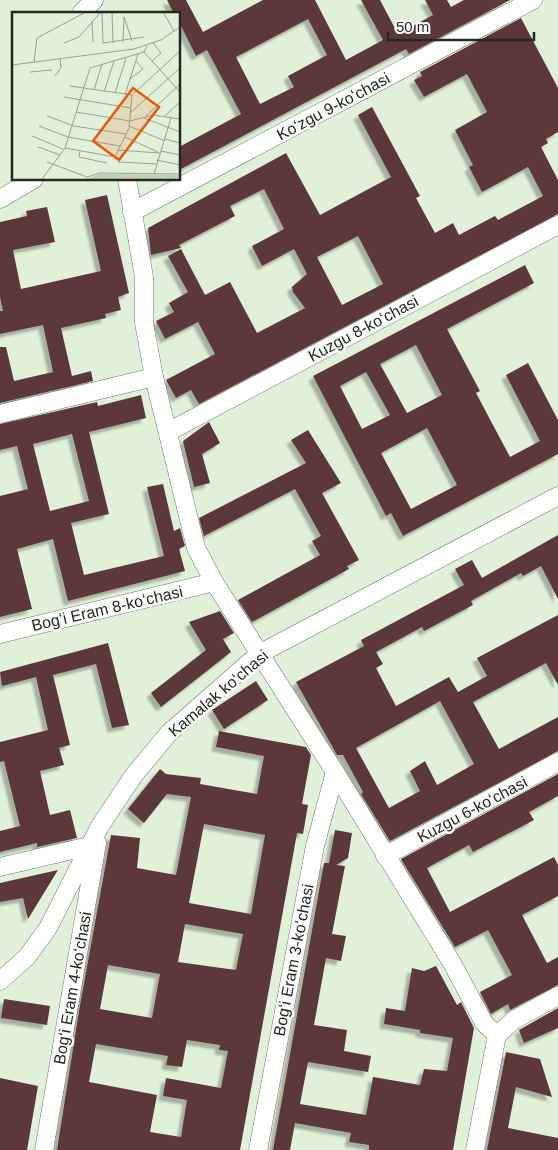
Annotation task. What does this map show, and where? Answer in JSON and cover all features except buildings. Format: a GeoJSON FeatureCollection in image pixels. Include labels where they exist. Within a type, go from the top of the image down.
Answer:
{"type":"FeatureCollection","features":[{"type":"Feature","properties":{"kind":"street"},"geometry":{"type":"LineString","coordinates":[[82,12],[94,0]]}},
{"type":"Feature","properties":{"kind":"street","name":"Koʻzgu 9-koʻchasi"},"geometry":{"type":"LineString","coordinates":[[132,212],[533,0]]}},
{"type":"Feature","properties":{"kind":"street"},"geometry":{"type":"LineString","coordinates":[[0,199],[32,180]]}},
{"type":"Feature","properties":{"kind":"street"},"geometry":{"type":"LineString","coordinates":[[127,180],[144,277],[144,323],[154,377],[196,548],[214,582],[452,963],[484,1023],[497,1035]]}},
{"type":"Feature","properties":{"kind":"street","name":"Kuzgu 8-koʻchasi"},"geometry":{"type":"LineString","coordinates":[[168,432],[558,225]]}},
{"type":"Feature","properties":{"kind":"street"},"geometry":{"type":"LineString","coordinates":[[0,414],[154,377]]}},
{"type":"Feature","properties":{"kind":"street","name":"Kamalak koʻchasi"},"geometry":{"type":"LineString","coordinates":[[0,980],[27,957],[48,928],[100,826],[134,775],[169,733],[259,654],[558,496]]}},
{"type":"Feature","properties":{"kind":"street","name":"Bogʻi Eram 8-koʻchasi"},"geometry":{"type":"LineString","coordinates":[[0,634],[214,582]]}},
{"type":"Feature","properties":{"kind":"street","name":"Kuzgu 6-koʻchasi"},"geometry":{"type":"LineString","coordinates":[[385,856],[558,762]]}},
{"type":"Feature","properties":{"kind":"street","name":"Bogʻi Eram 3-koʻchasi"},"geometry":{"type":"LineString","coordinates":[[258,1150],[314,846],[334,772]]}},
{"type":"Feature","properties":{"kind":"street","name":"Bogʻi Eram 4-koʻchasi"},"geometry":{"type":"LineString","coordinates":[[44,1150],[100,826]]}},
{"type":"Feature","properties":{"kind":"street"},"geometry":{"type":"LineString","coordinates":[[0,867],[89,846]]}},
{"type":"Feature","properties":{"kind":"street"},"geometry":{"type":"LineString","coordinates":[[475,1150],[497,1035],[514,1020],[558,996]]}}]}
